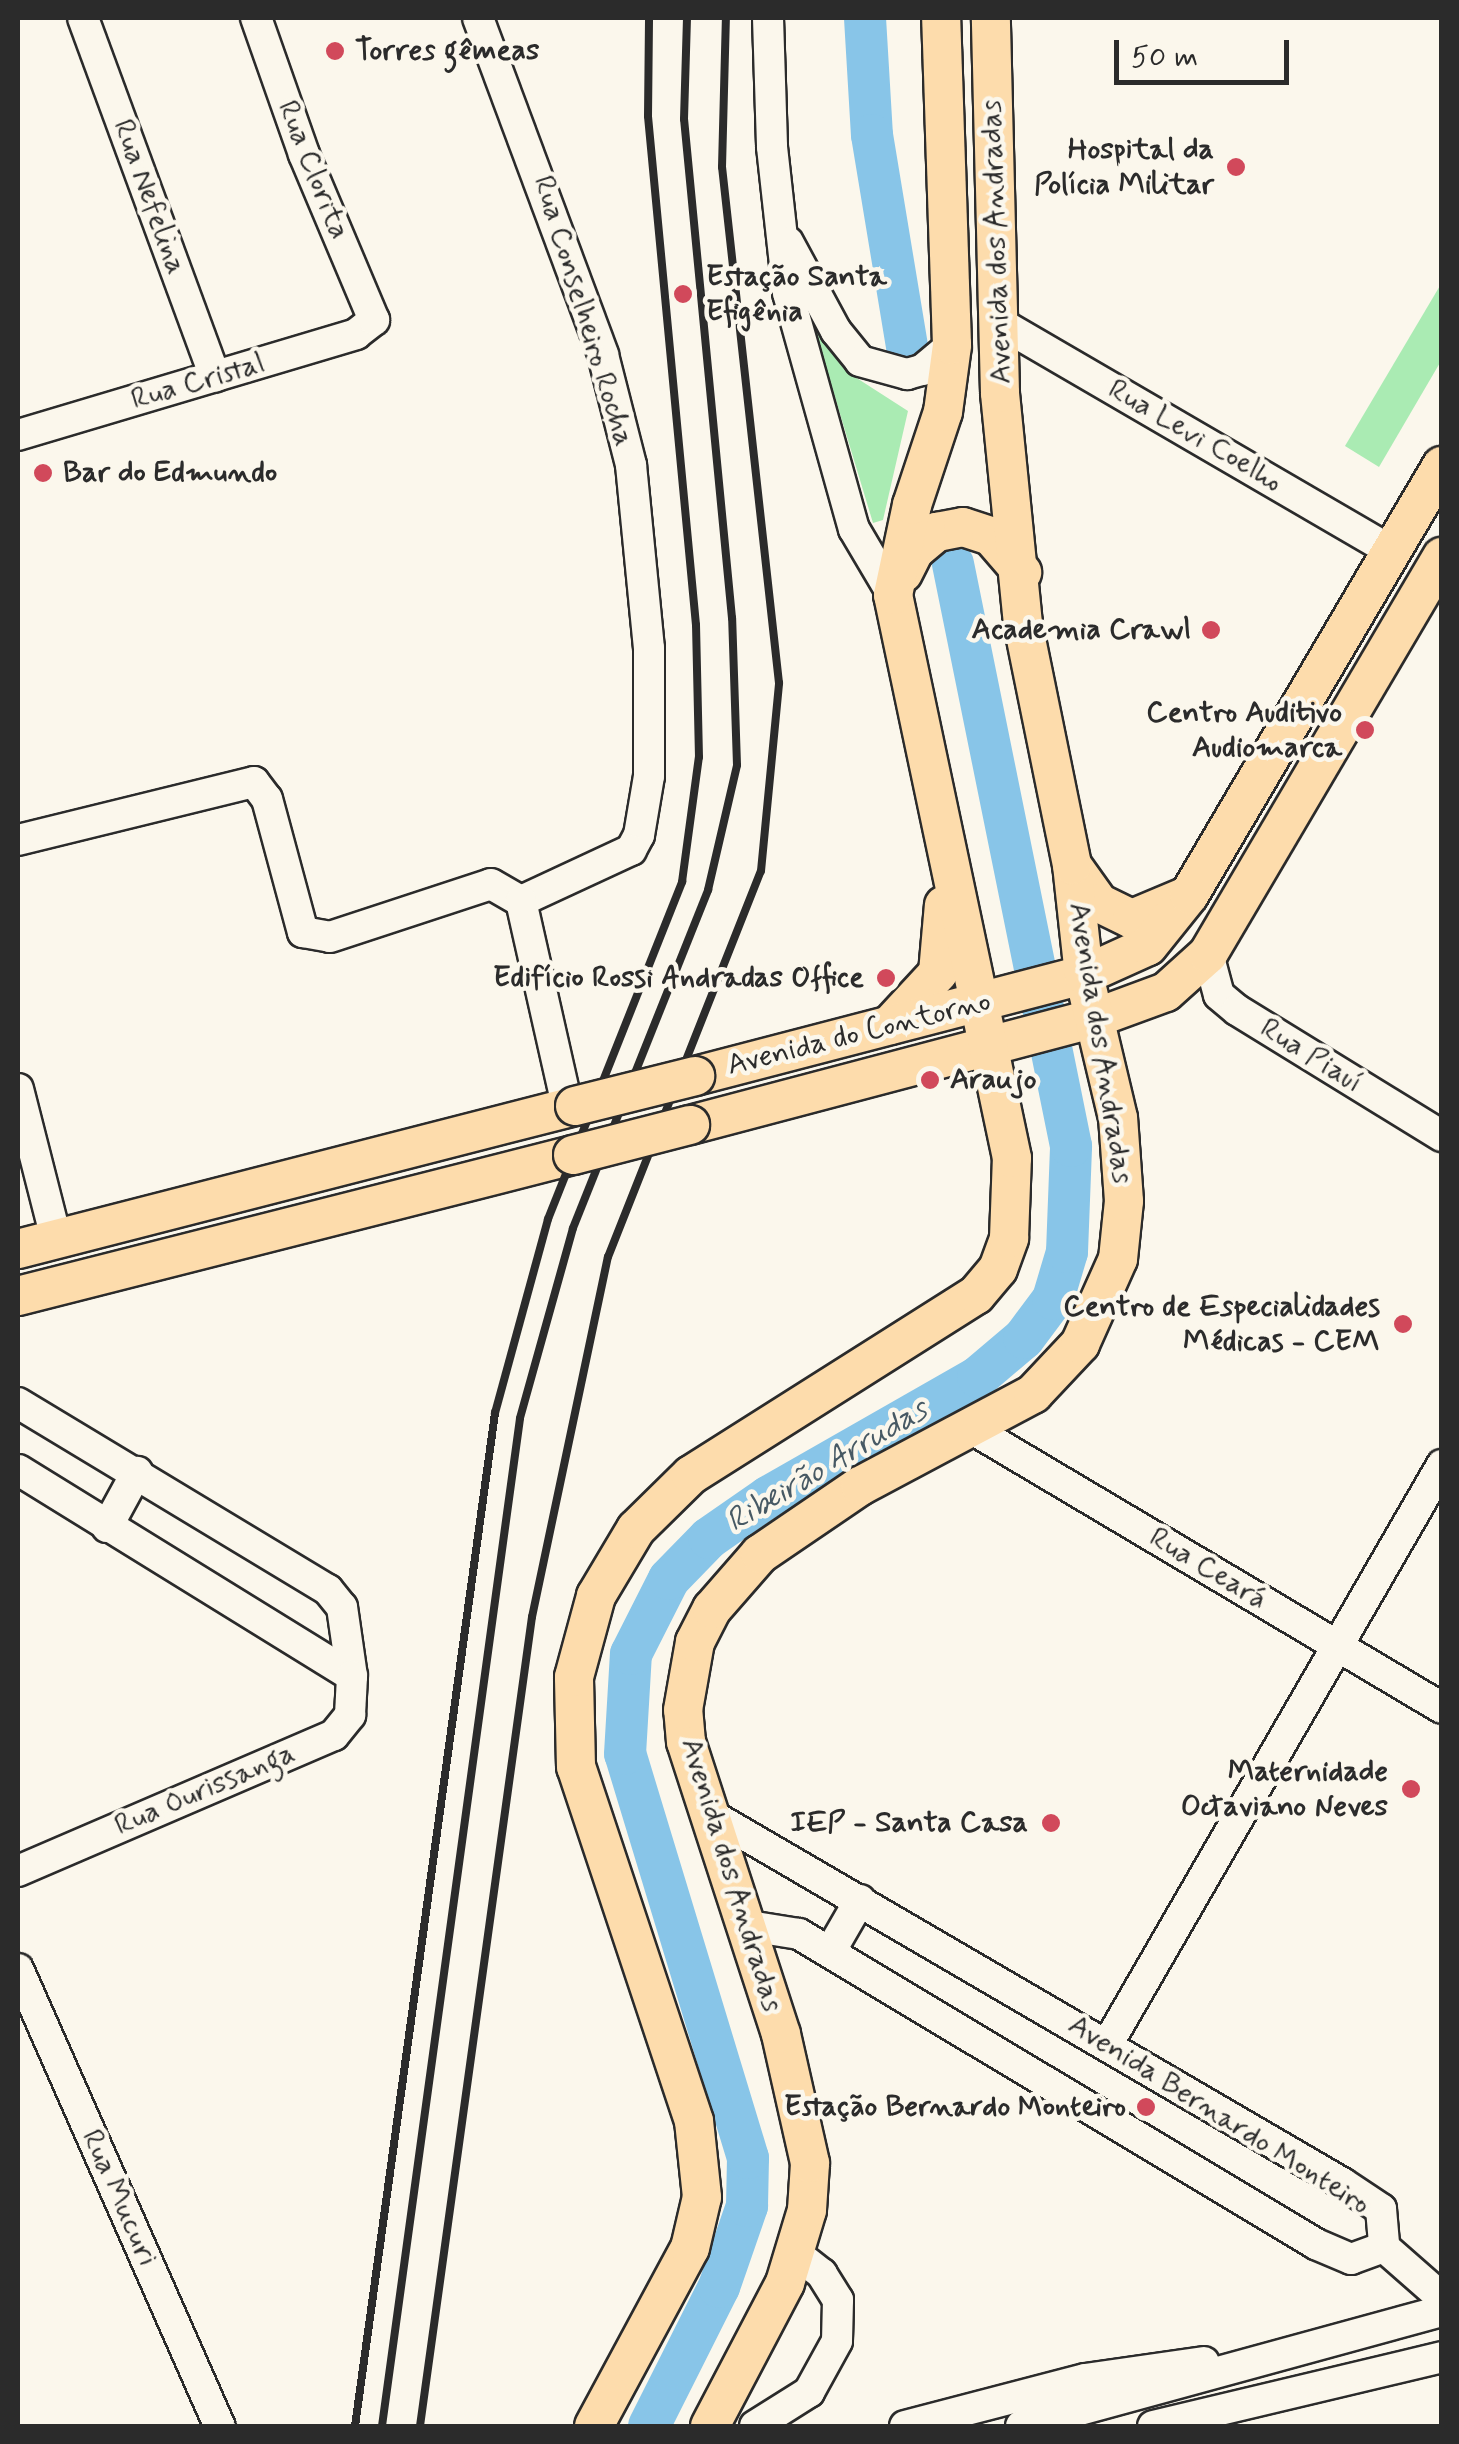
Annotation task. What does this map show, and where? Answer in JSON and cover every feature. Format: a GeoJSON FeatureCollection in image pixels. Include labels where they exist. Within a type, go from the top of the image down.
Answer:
{"type":"FeatureCollection","features":[{"type":"Feature","properties":{"kind":"main road","name":"Avenida dos Andradas"},"geometry":{"type":"LineString","coordinates":[[594,2426],[690,2248],[702,2197],[694,2121],[576,1767],[572,1718],[582,1635],[614,1560],[680,1484],[910,1342],[976,1295],[998,1269],[1010,1238],[1012,1158],[1000,1041],[948,862],[893,594],[912,505],[944,412],[952,344],[941,18]]}},
{"type":"Feature","properties":{"kind":"main road","name":"Avenida dos Andradas"},"geometry":{"type":"LineString","coordinates":[[710,2426],[755,2344],[794,2252],[810,2163],[804,2118],[706,1812],[683,1710],[695,1642],[712,1610],[760,1554],[860,1486],[974,1430],[1033,1394],[1080,1344],[1118,1258],[1124,1202],[1118,1118],[1093,1018],[1078,976],[1072,864],[1024,624],[998,322],[991,18]]}},
{"type":"Feature","properties":{"kind":"main road","name":"Avenida do Contorno"},"geometry":{"type":"LineString","coordinates":[[18,1248],[990,1001],[1078,976],[1148,946],[1189,895],[1442,466]]}},
{"type":"Feature","properties":{"kind":"main road"},"geometry":{"type":"LineString","coordinates":[[1413,515],[1419,542],[1441,558]]}},
{"type":"Feature","properties":{"kind":"main road"},"geometry":{"type":"LineString","coordinates":[[893,594],[914,551],[937,532],[963,528],[991,536],[1022,572]]}},
{"type":"Feature","properties":{"kind":"main road"},"geometry":{"type":"LineString","coordinates":[[1391,551],[1417,574],[1418,598]]}},
{"type":"Feature","properties":{"kind":"main road","name":"Avenida do Contorno"},"geometry":{"type":"LineString","coordinates":[[18,1296],[690,1125],[1093,1018],[1166,992],[1208,954],[1441,558]]}},
{"type":"Feature","properties":{"kind":"main road"},"geometry":{"type":"LineString","coordinates":[[888,1027],[938,973],[948,862]]}},
{"type":"Feature","properties":{"kind":"main road"},"geometry":{"type":"LineString","coordinates":[[1072,864],[1098,902],[1132,919],[1189,895]]}},
{"type":"Feature","properties":{"kind":"main road"},"geometry":{"type":"LineString","coordinates":[[752,2426],[744,2404],[755,2344]]}},
{"type":"Feature","properties":{"kind":"street","name":"Rua Nefelina"},"geometry":{"type":"LineString","coordinates":[[83,18],[216,378]]}},
{"type":"Feature","properties":{"kind":"street","name":"Rua Clorita"},"geometry":{"type":"LineString","coordinates":[[256,18],[304,154],[374,320]]}},
{"type":"Feature","properties":{"kind":"street","name":"Rua Conselheiro Rocha"},"geometry":{"type":"LineString","coordinates":[[478,18],[603,355],[631,465],[649,648],[649,776],[640,835],[631,850],[521,901]]}},
{"type":"Feature","properties":{"kind":"street","name":"Avenida dos Andradas"},"geometry":{"type":"LineString","coordinates":[[768,18],[780,226],[810,387],[854,530],[893,594]]}},
{"type":"Feature","properties":{"kind":"street","name":"Avenida dos Andradas"},"geometry":{"type":"LineString","coordinates":[[780,226],[836,330],[860,361],[907,374],[952,344]]}},
{"type":"Feature","properties":{"kind":"street","name":"Rua Cristal"},"geometry":{"type":"LineString","coordinates":[[18,434],[356,334],[374,320]]}},
{"type":"Feature","properties":{"kind":"street","name":"Rua Levi Coelho"},"geometry":{"type":"LineString","coordinates":[[998,322],[1391,551]]}},
{"type":"Feature","properties":{"kind":"street"},"geometry":{"type":"LineString","coordinates":[[18,840],[254,782],[267,799],[303,932],[330,937],[492,884],[521,901],[572,1108]]}},
{"type":"Feature","properties":{"kind":"street","name":"Rua Piauí"},"geometry":{"type":"LineString","coordinates":[[1208,954],[1219,994],[1237,1010],[1442,1136]]}},
{"type":"Feature","properties":{"kind":"street"},"geometry":{"type":"LineString","coordinates":[[18,1089],[56,1238]]}},
{"type":"Feature","properties":{"kind":"street"},"geometry":{"type":"LineString","coordinates":[[18,1403],[328,1590],[342,1607],[352,1676]]}},
{"type":"Feature","properties":{"kind":"street","name":"Rua Ceará"},"geometry":{"type":"LineString","coordinates":[[974,1430],[1442,1708]]}},
{"type":"Feature","properties":{"kind":"street"},"geometry":{"type":"LineString","coordinates":[[1107,2044],[1442,1465]]}},
{"type":"Feature","properties":{"kind":"street"},"geometry":{"type":"LineString","coordinates":[[18,1470],[352,1676]]}},
{"type":"Feature","properties":{"kind":"street"},"geometry":{"type":"LineString","coordinates":[[107,1527],[137,1472]]}},
{"type":"Feature","properties":{"kind":"street","name":"Rua Ourissanga"},"geometry":{"type":"LineString","coordinates":[[18,1871],[334,1734],[350,1715],[352,1676]]}},
{"type":"Feature","properties":{"kind":"street","name":"Avenida Bernardo Monteiro"},"geometry":{"type":"LineString","coordinates":[[706,1812],[1107,2044],[1381,2209],[1384,2247],[1352,2259],[1316,2244],[799,1934],[743,1925]]}},
{"type":"Feature","properties":{"kind":"street"},"geometry":{"type":"LineString","coordinates":[[830,1952],[860,1900]]}},
{"type":"Feature","properties":{"kind":"street","name":"Rua Mucuri"},"geometry":{"type":"LineString","coordinates":[[18,1969],[220,2426]]}},
{"type":"Feature","properties":{"kind":"street"},"geometry":{"type":"LineString","coordinates":[[1384,2247],[1442,2298]]}},
{"type":"Feature","properties":{"kind":"street"},"geometry":{"type":"LineString","coordinates":[[752,2426],[809,2392],[838,2341],[838,2300],[822,2274],[794,2252]]}},
{"type":"Feature","properties":{"kind":"street"},"geometry":{"type":"LineString","coordinates":[[1021,2426],[1442,2312]]}},
{"type":"Feature","properties":{"kind":"street"},"geometry":{"type":"LineString","coordinates":[[905,2426],[1085,2379],[1282,2355]]}},
{"type":"Feature","properties":{"kind":"street"},"geometry":{"type":"LineString","coordinates":[[1153,2426],[1317,2392],[1442,2357]]}},
{"type":"Feature","properties":{"kind":"street"},"geometry":{"type":"LineString","coordinates":[[1230,2426],[1317,2392]]}},
{"type":"Feature","properties":{"kind":"green space"},"geometry":{"type":"Polygon","coordinates":[[[1441,284],[1441,361],[1379,467],[1345,446],[1441,284]]]}},
{"type":"Feature","properties":{"kind":"green space"},"geometry":{"type":"Polygon","coordinates":[[[820,330],[852,375],[908,411],[883,520],[873,523],[815,331],[820,330]]]}},
{"type":"Feature","properties":{"kind":"waterway","name":"Ribeirão Arrudas"},"geometry":{"type":"LineString","coordinates":[[865,18],[872,135],[908,352]]}},
{"type":"Feature","properties":{"kind":"waterway","name":"Ribeirão Arrudas"},"geometry":{"type":"LineString","coordinates":[[649,2426],[719,2287],[747,2206],[748,2158],[625,1754],[631,1654],[669,1579],[709,1538],[768,1497],[978,1377],[1024,1338],[1053,1299],[1067,1252],[1071,1146],[953,564]]}},
{"type":"Feature","properties":{"kind":"railway"},"geometry":{"type":"LineString","coordinates":[[355,2426],[495,1413],[548,1219],[682,882],[699,757],[696,625],[648,116],[649,18]]}},
{"type":"Feature","properties":{"kind":"railway"},"geometry":{"type":"LineString","coordinates":[[382,2426],[520,1418],[573,1228],[708,890],[737,765],[732,618],[684,119],[687,18]]}},
{"type":"Feature","properties":{"kind":"railway"},"geometry":{"type":"LineString","coordinates":[[420,2426],[532,1617],[608,1257],[761,871],[779,683],[722,167],[726,18]]}},
{"type":"Feature","properties":{"kind":"place","name":"Torres gêmeas"},"geometry":{"type":"Point","coordinates":[335,51]}},
{"type":"Feature","properties":{"kind":"place","name":"Hospital da Polícia Militar"},"geometry":{"type":"Point","coordinates":[1236,167]}},
{"type":"Feature","properties":{"kind":"place","name":"Estação Santa Efigênia"},"geometry":{"type":"Point","coordinates":[683,294]}},
{"type":"Feature","properties":{"kind":"place","name":"Bar do Edmundo"},"geometry":{"type":"Point","coordinates":[43,473]}},
{"type":"Feature","properties":{"kind":"place","name":"Academia Crawl"},"geometry":{"type":"Point","coordinates":[1211,630]}},
{"type":"Feature","properties":{"kind":"place","name":"Centro Auditivo Audiomarca"},"geometry":{"type":"Point","coordinates":[1365,730]}},
{"type":"Feature","properties":{"kind":"place","name":"Edifício Rossi Andradas Office"},"geometry":{"type":"Point","coordinates":[886,978]}},
{"type":"Feature","properties":{"kind":"place","name":"Araujo"},"geometry":{"type":"Point","coordinates":[930,1080]}},
{"type":"Feature","properties":{"kind":"place","name":"Centro de Especialidades Médicas - CEM"},"geometry":{"type":"Point","coordinates":[1403,1324]}},
{"type":"Feature","properties":{"kind":"place","name":"Maternidade Octaviano Neves"},"geometry":{"type":"Point","coordinates":[1411,1789]}},
{"type":"Feature","properties":{"kind":"place","name":"IEP - Santa Casa"},"geometry":{"type":"Point","coordinates":[1051,1823]}},
{"type":"Feature","properties":{"kind":"place","name":"Estação Bernardo Monteiro"},"geometry":{"type":"Point","coordinates":[1146,2107]}}]}
